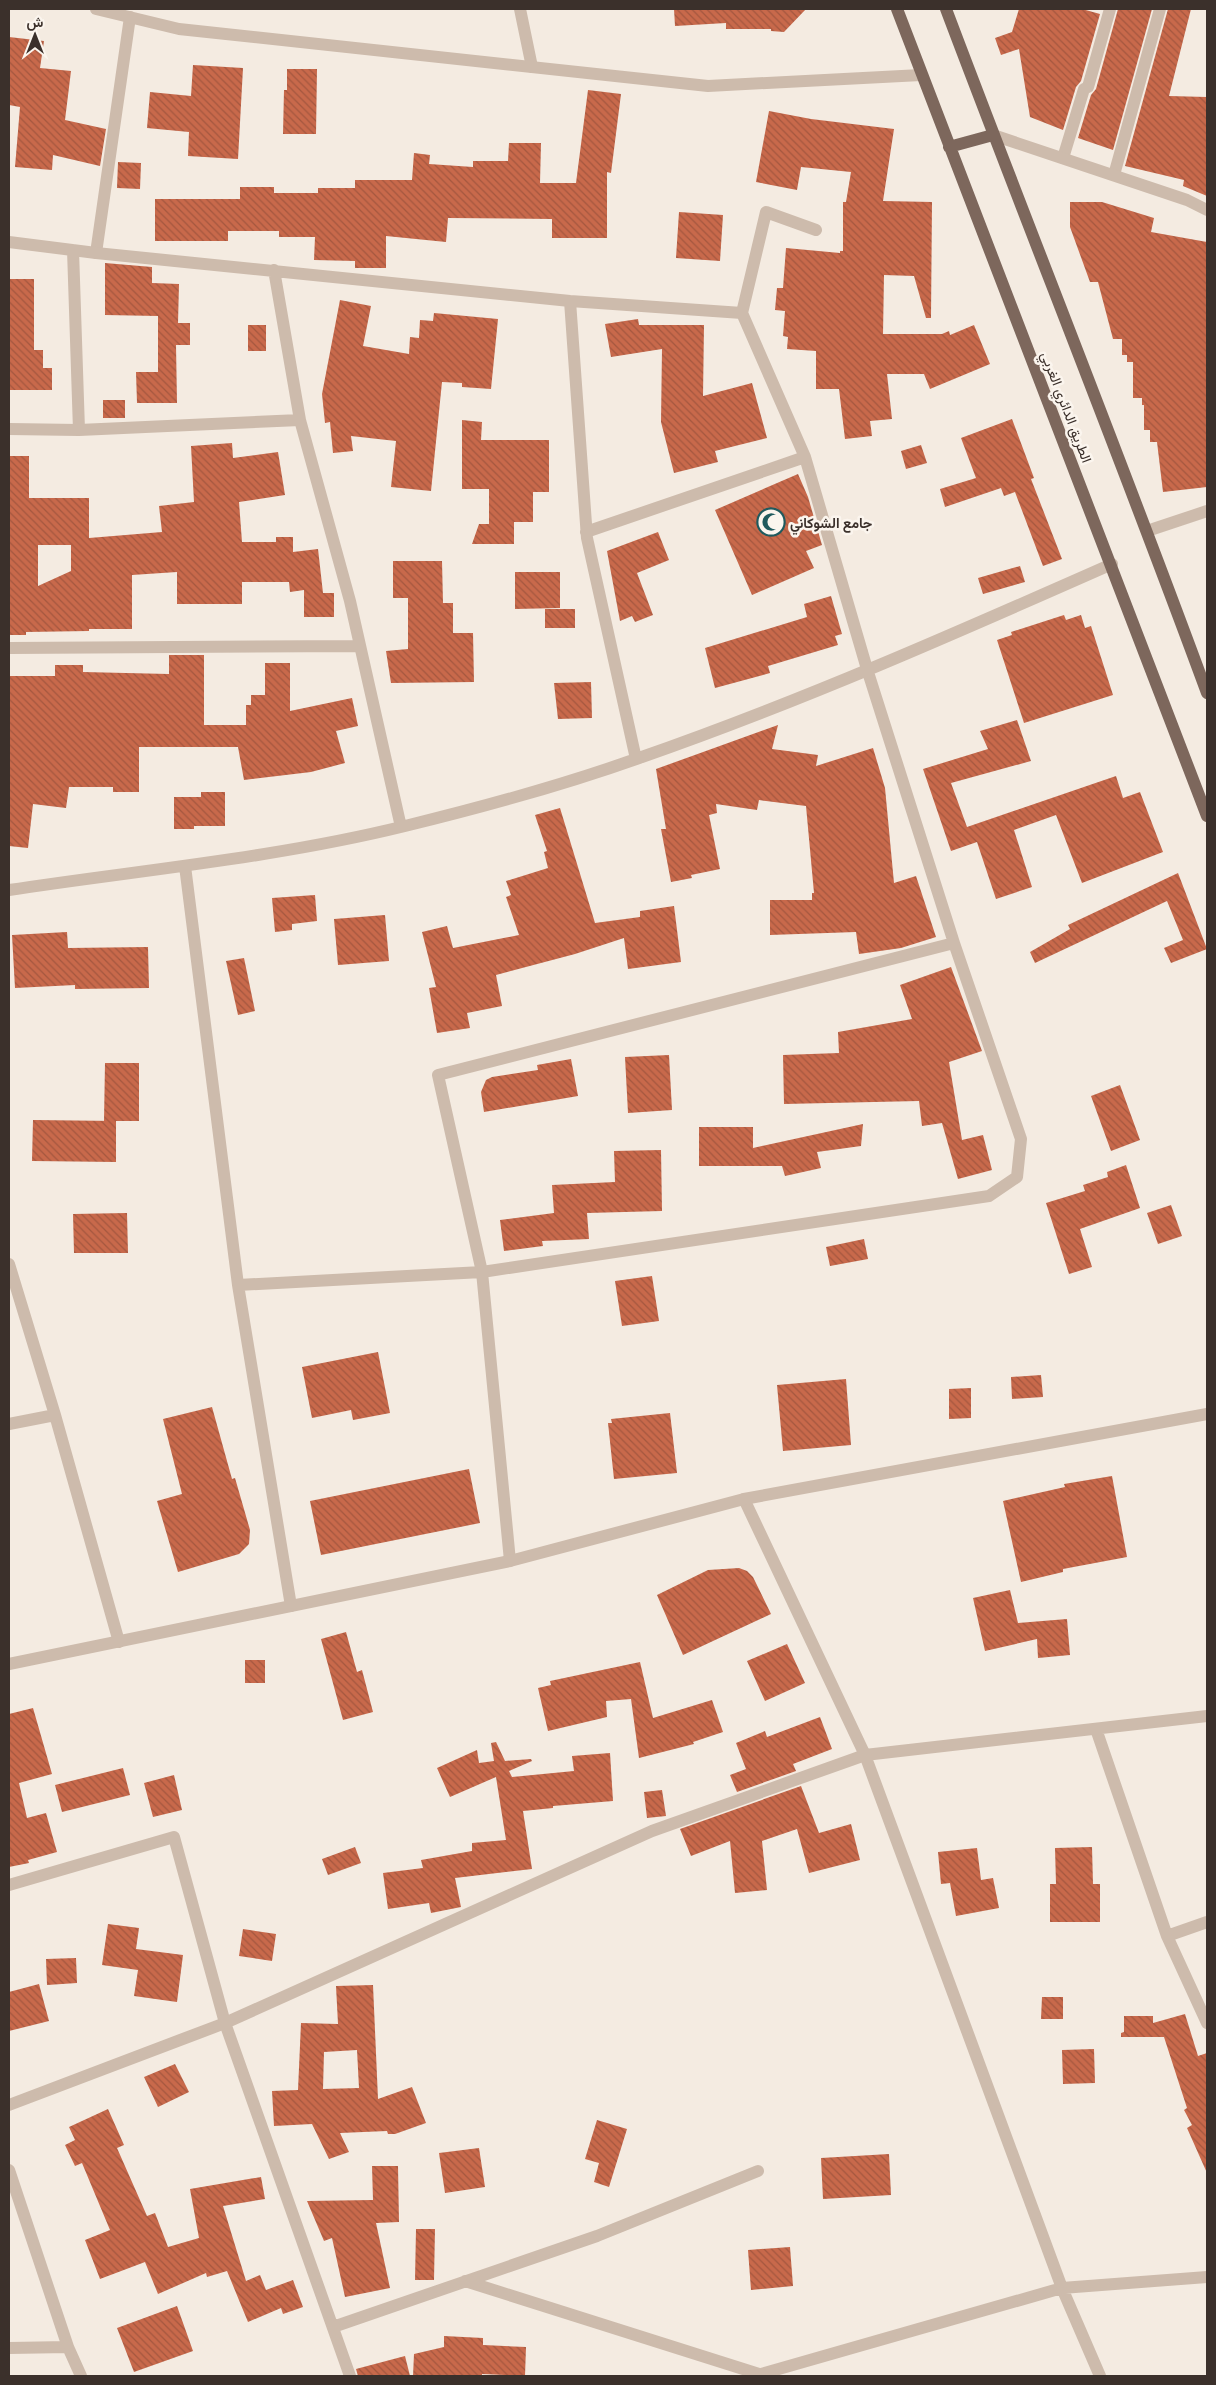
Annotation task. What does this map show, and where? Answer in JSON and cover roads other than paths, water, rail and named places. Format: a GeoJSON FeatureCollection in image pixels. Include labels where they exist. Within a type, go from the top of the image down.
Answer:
{"type":"FeatureCollection","features":[{"type":"Feature","properties":{"kind":"main road","name":"الطريق الدائري الغربي"},"geometry":{"type":"LineString","coordinates":[[897,9],[1112,564],[1207,816]]}},
{"type":"Feature","properties":{"kind":"main road"},"geometry":{"type":"LineString","coordinates":[[946,9],[993,135],[1147,530],[1207,693]]}},
{"type":"Feature","properties":{"kind":"main road"},"geometry":{"type":"LineString","coordinates":[[949,147],[993,135]]}},
{"type":"Feature","properties":{"kind":"street"},"geometry":{"type":"LineString","coordinates":[[96,9],[179,29],[708,86],[921,74]]}},
{"type":"Feature","properties":{"kind":"street"},"geometry":{"type":"LineString","coordinates":[[520,9],[532,68]]}},
{"type":"Feature","properties":{"kind":"street"},"geometry":{"type":"LineString","coordinates":[[1063,158],[1084,90],[1088,87],[1110,9]]}},
{"type":"Feature","properties":{"kind":"street"},"geometry":{"type":"LineString","coordinates":[[1114,176],[1160,9]]}},
{"type":"Feature","properties":{"kind":"street"},"geometry":{"type":"LineString","coordinates":[[96,253],[130,17]]}},
{"type":"Feature","properties":{"kind":"street"},"geometry":{"type":"LineString","coordinates":[[993,135],[1187,200],[1207,210]]}},
{"type":"Feature","properties":{"kind":"street"},"geometry":{"type":"LineString","coordinates":[[238,1285],[482,1272],[989,1196],[1016,1177],[1021,1139],[954,943],[867,669],[805,457],[742,313],[766,212],[816,230]]}},
{"type":"Feature","properties":{"kind":"street"},"geometry":{"type":"LineString","coordinates":[[9,242],[96,253],[570,301],[742,313]]}},
{"type":"Feature","properties":{"kind":"street"},"geometry":{"type":"LineString","coordinates":[[73,250],[79,430]]}},
{"type":"Feature","properties":{"kind":"street"},"geometry":{"type":"LineString","coordinates":[[274,270],[300,420],[350,600],[358,646],[401,827]]}},
{"type":"Feature","properties":{"kind":"street"},"geometry":{"type":"LineString","coordinates":[[570,301],[586,532],[636,759]]}},
{"type":"Feature","properties":{"kind":"street"},"geometry":{"type":"LineString","coordinates":[[9,429],[79,430],[300,420]]}},
{"type":"Feature","properties":{"kind":"street"},"geometry":{"type":"LineString","coordinates":[[586,532],[805,457]]}},
{"type":"Feature","properties":{"kind":"street"},"geometry":{"type":"LineString","coordinates":[[1147,530],[1207,511]]}},
{"type":"Feature","properties":{"kind":"street"},"geometry":{"type":"LineString","coordinates":[[9,890],[185,866],[401,827],[476,807],[636,759],[752,717],[1112,564]]}},
{"type":"Feature","properties":{"kind":"street"},"geometry":{"type":"LineString","coordinates":[[9,648],[358,646]]}},
{"type":"Feature","properties":{"kind":"street"},"geometry":{"type":"LineString","coordinates":[[185,866],[238,1285],[291,1606]]}},
{"type":"Feature","properties":{"kind":"street"},"geometry":{"type":"LineString","coordinates":[[510,1562],[482,1272],[438,1075],[954,943]]}},
{"type":"Feature","properties":{"kind":"street"},"geometry":{"type":"LineString","coordinates":[[9,1264],[55,1415],[119,1642]]}},
{"type":"Feature","properties":{"kind":"street"},"geometry":{"type":"LineString","coordinates":[[9,1664],[510,1562],[744,1499],[1207,1414]]}},
{"type":"Feature","properties":{"kind":"street"},"geometry":{"type":"LineString","coordinates":[[9,1424],[55,1415]]}},
{"type":"Feature","properties":{"kind":"street"},"geometry":{"type":"LineString","coordinates":[[744,1499],[865,1755],[1062,2288],[1100,2376]]}},
{"type":"Feature","properties":{"kind":"street"},"geometry":{"type":"LineString","coordinates":[[9,2105],[225,2024],[652,1831],[865,1755],[1207,1716]]}},
{"type":"Feature","properties":{"kind":"street"},"geometry":{"type":"LineString","coordinates":[[1096,1729],[1168,1936],[1207,2023]]}},
{"type":"Feature","properties":{"kind":"street"},"geometry":{"type":"LineString","coordinates":[[9,1885],[174,1837],[225,2024],[350,2376]]}},
{"type":"Feature","properties":{"kind":"street"},"geometry":{"type":"LineString","coordinates":[[1168,1936],[1207,1922]]}},
{"type":"Feature","properties":{"kind":"street"},"geometry":{"type":"LineString","coordinates":[[9,2170],[68,2346],[82,2376]]}},
{"type":"Feature","properties":{"kind":"street"},"geometry":{"type":"LineString","coordinates":[[333,2327],[597,2236],[758,2171]]}},
{"type":"Feature","properties":{"kind":"street"},"geometry":{"type":"LineString","coordinates":[[466,2281],[757,2375],[1062,2288],[1207,2277]]}},
{"type":"Feature","properties":{"kind":"street"},"geometry":{"type":"LineString","coordinates":[[9,2348],[68,2346]]}},
{"type":"Feature","properties":{"kind":"place","name":"جامع الشوكاني"},"geometry":{"type":"Point","coordinates":[771,522]}}]}
